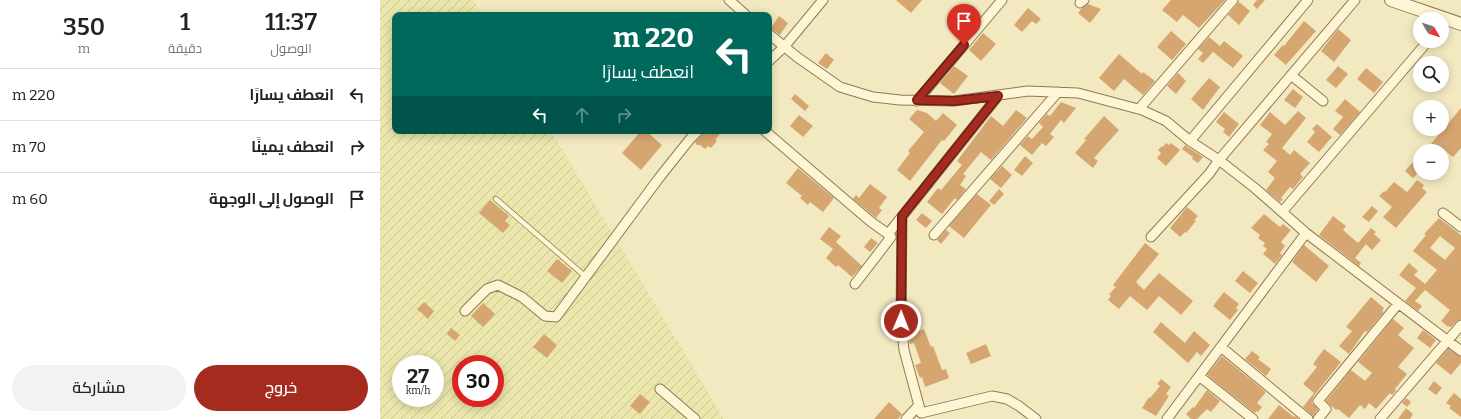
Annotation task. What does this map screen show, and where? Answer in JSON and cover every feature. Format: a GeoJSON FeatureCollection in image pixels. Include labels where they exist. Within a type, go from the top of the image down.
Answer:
{"type":"FeatureCollection","features":[{"type":"Feature","properties":{"kind":"street"},"geometry":{"type":"LineString","coordinates":[[729,0],[743,12]]}},
{"type":"Feature","properties":{"kind":"street"},"geometry":{"type":"LineString","coordinates":[[772,58],[784,47],[823,0]]}},
{"type":"Feature","properties":{"kind":"street"},"geometry":{"type":"LineString","coordinates":[[917,100],[1002,0]]}},
{"type":"Feature","properties":{"kind":"street"},"geometry":{"type":"LineString","coordinates":[[1139,109],[1233,0]]}},
{"type":"Feature","properties":{"kind":"street"},"geometry":{"type":"LineString","coordinates":[[1190,140],[1308,0]]}},
{"type":"Feature","properties":{"kind":"street"},"geometry":{"type":"LineString","coordinates":[[1151,237],[1209,174],[1219,160],[1355,0]]}},
{"type":"Feature","properties":{"kind":"street"},"geometry":{"type":"LineString","coordinates":[[1391,0],[1420,12]]}},
{"type":"Feature","properties":{"kind":"street"},"geometry":{"type":"LineString","coordinates":[[1449,23],[1461,24]]}},
{"type":"Feature","properties":{"kind":"street"},"geometry":{"type":"LineString","coordinates":[[772,37],[784,47],[840,87],[873,97],[900,100],[954,101],[1028,91],[1078,93],[1139,109],[1166,121],[1219,160],[1282,212],[1306,234],[1461,350]]}},
{"type":"Feature","properties":{"kind":"street"},"geometry":{"type":"LineString","coordinates":[[1282,212],[1422,48]]}},
{"type":"Feature","properties":{"kind":"street"},"geometry":{"type":"LineString","coordinates":[[1291,75],[1323,101]]}},
{"type":"Feature","properties":{"kind":"street"},"geometry":{"type":"LineString","coordinates":[[934,235],[1058,92]]}},
{"type":"Feature","properties":{"kind":"street"},"geometry":{"type":"LineString","coordinates":[[888,234],[998,96]]}},
{"type":"Feature","properties":{"kind":"street"},"geometry":{"type":"LineString","coordinates":[[465,311],[487,289],[498,285],[522,297],[545,316],[556,317],[659,178],[695,134]]}},
{"type":"Feature","properties":{"kind":"street"},"geometry":{"type":"LineString","coordinates":[[768,134],[870,221],[891,237],[855,284]]}},
{"type":"Feature","properties":{"kind":"street"},"geometry":{"type":"LineString","coordinates":[[1443,213],[1461,227]]}},
{"type":"Feature","properties":{"kind":"street"},"geometry":{"type":"LineString","coordinates":[[902,216],[901,321],[904,350],[921,412]]}},
{"type":"Feature","properties":{"kind":"street"},"geometry":{"type":"LineString","coordinates":[[1167,419],[1306,234]]}},
{"type":"Feature","properties":{"kind":"street"},"geometry":{"type":"LineString","coordinates":[[1318,419],[1326,409],[1318,401],[1398,304]]}},
{"type":"Feature","properties":{"kind":"street"},"geometry":{"type":"LineString","coordinates":[[1380,419],[1461,325]]}},
{"type":"Feature","properties":{"kind":"street"},"geometry":{"type":"LineString","coordinates":[[1221,347],[1308,419]]}},
{"type":"Feature","properties":{"kind":"street"},"geometry":{"type":"LineString","coordinates":[[1199,376],[1253,419]]}},
{"type":"Feature","properties":{"kind":"street"},"geometry":{"type":"LineString","coordinates":[[660,389],[695,419]]}},
{"type":"Feature","properties":{"kind":"street"},"geometry":{"type":"LineString","coordinates":[[906,419],[921,412],[992,396],[1007,399],[1036,419]]}},
{"type":"Feature","properties":{"kind":"lane"},"geometry":{"type":"LineString","coordinates":[[496,199],[586,277]]}},
{"type":"Feature","properties":{"kind":"shaded area"},"geometry":{"type":"Polygon","coordinates":[[[380,0],[473,0],[480,12],[392,12],[392,134],[553,134],[724,419],[380,419],[380,0]]]}},
{"type":"Feature","properties":{"kind":"building"},"geometry":{"type":"Polygon","coordinates":[[[896,0],[922,0],[911,13],[896,0]]]}},
{"type":"Feature","properties":{"kind":"building"},"geometry":{"type":"Polygon","coordinates":[[[1171,0],[1225,0],[1199,28],[1183,15],[1177,22],[1162,10],[1171,0]]]}},
{"type":"Feature","properties":{"kind":"building"},"geometry":{"type":"Polygon","coordinates":[[[1257,0],[1265,0],[1257,9],[1253,5],[1257,0]]]}},
{"type":"Feature","properties":{"kind":"building"},"geometry":{"type":"Polygon","coordinates":[[[1239,2],[1250,11],[1239,25],[1228,15],[1239,2]]]}},
{"type":"Feature","properties":{"kind":"building"},"geometry":{"type":"Polygon","coordinates":[[[1088,4],[1101,9],[1090,23],[1078,13],[1088,4]]]}},
{"type":"Feature","properties":{"kind":"building"},"geometry":{"type":"Polygon","coordinates":[[[1028,8],[1041,19],[1036,24],[1032,21],[1022,32],[1014,25],[1028,8]]]}},
{"type":"Feature","properties":{"kind":"building"},"geometry":{"type":"Polygon","coordinates":[[[779,16],[788,23],[780,35],[772,29],[779,16]]]}},
{"type":"Feature","properties":{"kind":"building"},"geometry":{"type":"Polygon","coordinates":[[[1304,21],[1316,31],[1286,65],[1274,55],[1283,45],[1284,46],[1304,21]]]}},
{"type":"Feature","properties":{"kind":"building"},"geometry":{"type":"Polygon","coordinates":[[[1338,29],[1351,40],[1334,62],[1321,51],[1338,29]]]}},
{"type":"Feature","properties":{"kind":"building"},"geometry":{"type":"Polygon","coordinates":[[[1171,31],[1186,44],[1172,60],[1157,47],[1171,31]]]}},
{"type":"Feature","properties":{"kind":"building"},"geometry":{"type":"Polygon","coordinates":[[[983,33],[996,44],[981,61],[969,50],[983,33]]]}},
{"type":"Feature","properties":{"kind":"building"},"geometry":{"type":"Polygon","coordinates":[[[1209,37],[1220,46],[1224,41],[1243,56],[1233,68],[1213,52],[1203,63],[1198,59],[1203,53],[1198,49],[1209,37]]]}},
{"type":"Feature","properties":{"kind":"building"},"geometry":{"type":"Polygon","coordinates":[[[826,53],[834,60],[827,69],[818,63],[826,53]]]}},
{"type":"Feature","properties":{"kind":"building"},"geometry":{"type":"Polygon","coordinates":[[[1119,54],[1142,74],[1143,72],[1155,81],[1143,95],[1124,79],[1114,91],[1099,78],[1119,54]]]}},
{"type":"Feature","properties":{"kind":"building"},"geometry":{"type":"Polygon","coordinates":[[[954,66],[968,76],[954,94],[940,83],[954,66]]]}},
{"type":"Feature","properties":{"kind":"building"},"geometry":{"type":"Polygon","coordinates":[[[1338,66],[1348,74],[1336,88],[1326,80],[1338,66]]]}},
{"type":"Feature","properties":{"kind":"building"},"geometry":{"type":"Polygon","coordinates":[[[1366,68],[1383,82],[1374,93],[1357,79],[1366,68]]]}},
{"type":"Feature","properties":{"kind":"building"},"geometry":{"type":"Polygon","coordinates":[[[1178,73],[1186,81],[1176,94],[1167,86],[1178,73]]]}},
{"type":"Feature","properties":{"kind":"building"},"geometry":{"type":"Polygon","coordinates":[[[1209,78],[1220,87],[1203,110],[1191,99],[1209,78]]]}},
{"type":"Feature","properties":{"kind":"building"},"geometry":{"type":"Polygon","coordinates":[[[1293,89],[1303,97],[1295,108],[1284,100],[1293,89]]]}},
{"type":"Feature","properties":{"kind":"building"},"geometry":{"type":"Polygon","coordinates":[[[795,94],[809,106],[805,111],[791,99],[795,94]]]}},
{"type":"Feature","properties":{"kind":"building"},"geometry":{"type":"Polygon","coordinates":[[[1345,99],[1360,112],[1340,135],[1333,129],[1343,117],[1335,111],[1345,99]]]}},
{"type":"Feature","properties":{"kind":"building"},"geometry":{"type":"Polygon","coordinates":[[[1061,102],[1076,108],[1064,123],[1061,120],[1050,134],[1054,137],[1046,146],[1042,143],[1032,155],[1020,145],[1028,136],[1032,139],[1043,127],[1039,123],[1047,114],[1050,116],[1061,102]]]}},
{"type":"Feature","properties":{"kind":"building"},"geometry":{"type":"Polygon","coordinates":[[[1461,108],[1461,148],[1453,157],[1449,154],[1449,144],[1431,144],[1438,136],[1449,136],[1449,122],[1461,108]]]}},
{"type":"Feature","properties":{"kind":"building"},"geometry":{"type":"Polygon","coordinates":[[[917,110],[927,113],[936,121],[943,113],[957,125],[944,141],[942,140],[910,181],[897,170],[910,153],[908,151],[924,132],[909,119],[917,110]]]}},
{"type":"Feature","properties":{"kind":"building"},"geometry":{"type":"Polygon","coordinates":[[[1016,110],[1027,118],[991,160],[981,152],[963,174],[966,176],[960,185],[966,189],[957,200],[955,198],[942,214],[927,202],[938,188],[941,190],[962,165],[957,161],[991,116],[1003,126],[1016,110]]]}},
{"type":"Feature","properties":{"kind":"building"},"geometry":{"type":"Polygon","coordinates":[[[1298,111],[1306,118],[1282,148],[1290,155],[1294,150],[1310,163],[1300,174],[1303,177],[1293,189],[1290,187],[1281,198],[1283,199],[1280,202],[1266,190],[1275,178],[1268,172],[1277,161],[1263,150],[1269,144],[1266,142],[1272,134],[1260,125],[1270,112],[1285,125],[1298,111]]]}},
{"type":"Feature","properties":{"kind":"building"},"geometry":{"type":"Polygon","coordinates":[[[1224,112],[1239,124],[1229,137],[1223,132],[1225,129],[1216,122],[1224,112]]]}},
{"type":"Feature","properties":{"kind":"building"},"geometry":{"type":"Polygon","coordinates":[[[799,115],[813,126],[803,137],[790,126],[799,115]]]}},
{"type":"Feature","properties":{"kind":"building"},"geometry":{"type":"Polygon","coordinates":[[[1104,116],[1119,130],[1094,158],[1098,161],[1093,168],[1075,153],[1086,140],[1084,139],[1104,116]]]}},
{"type":"Feature","properties":{"kind":"building"},"geometry":{"type":"Polygon","coordinates":[[[1317,124],[1332,137],[1319,152],[1307,142],[1315,132],[1312,129],[1317,124]]]}},
{"type":"Feature","properties":{"kind":"building"},"geometry":{"type":"Polygon","coordinates":[[[638,134],[649,134],[662,145],[641,170],[622,153],[638,134]]]}},
{"type":"Feature","properties":{"kind":"building"},"geometry":{"type":"Polygon","coordinates":[[[720,134],[715,140],[717,141],[711,148],[708,146],[705,149],[700,145],[697,145],[695,142],[702,135],[720,134]]]}},
{"type":"Feature","properties":{"kind":"building"},"geometry":{"type":"Polygon","coordinates":[[[1166,143],[1169,145],[1171,143],[1180,150],[1166,166],[1157,158],[1161,153],[1158,150],[1166,143]]]}},
{"type":"Feature","properties":{"kind":"building"},"geometry":{"type":"Polygon","coordinates":[[[1185,145],[1203,157],[1198,163],[1192,159],[1193,157],[1182,149],[1185,145]]]}},
{"type":"Feature","properties":{"kind":"building"},"geometry":{"type":"Polygon","coordinates":[[[1025,156],[1033,163],[1022,176],[1014,170],[1025,156]]]}},
{"type":"Feature","properties":{"kind":"building"},"geometry":{"type":"Polygon","coordinates":[[[1413,162],[1413,178],[1405,171],[1413,162]]]}},
{"type":"Feature","properties":{"kind":"building"},"geometry":{"type":"Polygon","coordinates":[[[1002,166],[1012,175],[1001,188],[990,179],[1002,166]]]}},
{"type":"Feature","properties":{"kind":"building"},"geometry":{"type":"Polygon","coordinates":[[[798,168],[834,198],[823,212],[810,202],[808,205],[800,198],[802,196],[786,183],[798,168]]]}},
{"type":"Feature","properties":{"kind":"building"},"geometry":{"type":"Polygon","coordinates":[[[1417,180],[1424,185],[1422,188],[1427,192],[1396,228],[1383,217],[1392,207],[1379,196],[1394,182],[1407,192],[1417,180]]]}},
{"type":"Feature","properties":{"kind":"building"},"geometry":{"type":"Polygon","coordinates":[[[870,184],[887,197],[879,208],[882,210],[876,218],[853,199],[856,195],[859,198],[870,184]]]}},
{"type":"Feature","properties":{"kind":"building"},"geometry":{"type":"Polygon","coordinates":[[[999,189],[1004,194],[994,205],[989,201],[999,189]]]}},
{"type":"Feature","properties":{"kind":"building"},"geometry":{"type":"Polygon","coordinates":[[[977,194],[991,205],[964,238],[949,226],[977,194]]]}},
{"type":"Feature","properties":{"kind":"building"},"geometry":{"type":"Polygon","coordinates":[[[490,200],[509,216],[505,221],[510,225],[503,233],[479,213],[490,200]]]}},
{"type":"Feature","properties":{"kind":"building"},"geometry":{"type":"Polygon","coordinates":[[[1372,206],[1378,211],[1369,222],[1362,217],[1372,206]]]}},
{"type":"Feature","properties":{"kind":"building"},"geometry":{"type":"Polygon","coordinates":[[[1187,207],[1198,216],[1194,220],[1196,221],[1186,233],[1185,232],[1180,237],[1170,228],[1187,207]]]}},
{"type":"Feature","properties":{"kind":"building"},"geometry":{"type":"Polygon","coordinates":[[[922,213],[932,221],[926,228],[916,220],[922,213]]]}},
{"type":"Feature","properties":{"kind":"building"},"geometry":{"type":"Polygon","coordinates":[[[1264,214],[1280,227],[1283,224],[1291,230],[1281,242],[1285,246],[1280,253],[1282,255],[1275,264],[1263,254],[1267,249],[1263,246],[1265,243],[1258,238],[1260,235],[1251,228],[1264,214]]]}},
{"type":"Feature","properties":{"kind":"building"},"geometry":{"type":"Polygon","coordinates":[[[1333,216],[1346,226],[1343,230],[1358,243],[1371,228],[1376,232],[1374,234],[1381,240],[1372,250],[1366,244],[1355,258],[1361,263],[1359,266],[1319,235],[1333,216]]]}},
{"type":"Feature","properties":{"kind":"building"},"geometry":{"type":"Polygon","coordinates":[[[1439,218],[1461,235],[1461,319],[1451,327],[1448,327],[1441,321],[1450,310],[1425,290],[1415,301],[1422,306],[1418,311],[1405,301],[1416,288],[1399,275],[1409,263],[1418,271],[1414,275],[1425,284],[1437,270],[1413,251],[1426,235],[1424,234],[1439,218]],[[1440,236],[1430,248],[1445,260],[1455,248],[1440,236]]]}},
{"type":"Feature","properties":{"kind":"building"},"geometry":{"type":"Polygon","coordinates":[[[829,227],[841,236],[836,242],[862,266],[852,277],[838,265],[836,267],[826,258],[833,249],[820,239],[829,227]]]}},
{"type":"Feature","properties":{"kind":"building"},"geometry":{"type":"Polygon","coordinates":[[[946,230],[950,233],[941,244],[937,240],[946,230]]]}},
{"type":"Feature","properties":{"kind":"building"},"geometry":{"type":"Polygon","coordinates":[[[871,238],[878,243],[870,252],[864,247],[871,238]]]}},
{"type":"Feature","properties":{"kind":"building"},"geometry":{"type":"Polygon","coordinates":[[[1145,243],[1159,254],[1136,282],[1144,290],[1159,273],[1193,301],[1181,315],[1159,296],[1147,310],[1130,296],[1119,309],[1108,300],[1111,296],[1109,294],[1116,287],[1113,285],[1145,243]]]}},
{"type":"Feature","properties":{"kind":"building"},"geometry":{"type":"Polygon","coordinates":[[[1304,245],[1329,266],[1316,282],[1292,262],[1304,245]]]}},
{"type":"Feature","properties":{"kind":"building"},"geometry":{"type":"Polygon","coordinates":[[[557,259],[572,271],[562,283],[547,271],[557,259]]]}},
{"type":"Feature","properties":{"kind":"building"},"geometry":{"type":"Polygon","coordinates":[[[1243,271],[1258,283],[1250,293],[1235,281],[1243,271]]]}},
{"type":"Feature","properties":{"kind":"building"},"geometry":{"type":"Polygon","coordinates":[[[1224,292],[1239,304],[1236,308],[1238,310],[1230,320],[1213,306],[1224,292]]]}},
{"type":"Feature","properties":{"kind":"building"},"geometry":{"type":"Polygon","coordinates":[[[1371,297],[1384,308],[1382,311],[1384,312],[1367,332],[1365,331],[1349,354],[1339,346],[1352,331],[1346,327],[1371,297]]]}},
{"type":"Feature","properties":{"kind":"building"},"geometry":{"type":"Polygon","coordinates":[[[424,302],[434,311],[428,319],[417,309],[424,302]]]}},
{"type":"Feature","properties":{"kind":"building"},"geometry":{"type":"Polygon","coordinates":[[[483,303],[495,314],[483,327],[471,316],[483,303]]]}},
{"type":"Feature","properties":{"kind":"building"},"geometry":{"type":"Polygon","coordinates":[[[1393,319],[1404,328],[1398,335],[1414,348],[1398,367],[1407,374],[1395,389],[1396,391],[1392,395],[1390,393],[1376,409],[1369,403],[1365,409],[1360,405],[1349,418],[1338,409],[1336,410],[1326,401],[1351,370],[1365,381],[1372,373],[1358,362],[1393,319]]]}},
{"type":"Feature","properties":{"kind":"building"},"geometry":{"type":"Polygon","coordinates":[[[1161,322],[1185,343],[1194,331],[1210,345],[1201,356],[1197,352],[1188,363],[1153,332],[1161,322]]]}},
{"type":"Feature","properties":{"kind":"building"},"geometry":{"type":"Polygon","coordinates":[[[451,328],[460,335],[455,341],[447,334],[451,328]]]}},
{"type":"Feature","properties":{"kind":"building"},"geometry":{"type":"Polygon","coordinates":[[[924,329],[931,347],[933,346],[942,370],[946,369],[949,378],[925,387],[922,377],[920,378],[915,365],[921,363],[914,343],[910,344],[908,335],[924,329]]]}},
{"type":"Feature","properties":{"kind":"building"},"geometry":{"type":"Polygon","coordinates":[[[1423,330],[1436,340],[1430,348],[1417,338],[1423,330]]]}},
{"type":"Feature","properties":{"kind":"building"},"geometry":{"type":"Polygon","coordinates":[[[544,334],[557,345],[547,358],[533,347],[544,334]]]}},
{"type":"Feature","properties":{"kind":"building"},"geometry":{"type":"Polygon","coordinates":[[[986,344],[991,356],[971,364],[966,353],[986,344]]]}},
{"type":"Feature","properties":{"kind":"building"},"geometry":{"type":"Polygon","coordinates":[[[1324,349],[1341,362],[1313,397],[1312,403],[1318,409],[1313,416],[1303,407],[1314,393],[1303,384],[1317,367],[1313,364],[1324,349]]]}},
{"type":"Feature","properties":{"kind":"building"},"geometry":{"type":"Polygon","coordinates":[[[1448,349],[1461,357],[1461,363],[1451,375],[1436,363],[1448,349]]]}},
{"type":"Feature","properties":{"kind":"building"},"geometry":{"type":"Polygon","coordinates":[[[1252,351],[1260,357],[1258,359],[1271,369],[1266,376],[1245,359],[1252,351]]]}},
{"type":"Feature","properties":{"kind":"building"},"geometry":{"type":"Polygon","coordinates":[[[1222,356],[1266,392],[1257,403],[1262,407],[1258,412],[1256,411],[1255,413],[1207,375],[1222,356]]]}},
{"type":"Feature","properties":{"kind":"building"},"geometry":{"type":"Polygon","coordinates":[[[1161,379],[1171,387],[1166,394],[1169,396],[1156,416],[1142,408],[1149,397],[1150,398],[1160,386],[1157,384],[1161,379]]]}},
{"type":"Feature","properties":{"kind":"building"},"geometry":{"type":"Polygon","coordinates":[[[1434,381],[1442,388],[1436,395],[1428,389],[1434,381]]]}},
{"type":"Feature","properties":{"kind":"building"},"geometry":{"type":"Polygon","coordinates":[[[1207,390],[1220,401],[1211,412],[1207,409],[1197,419],[1191,419],[1186,414],[1193,407],[1194,408],[1207,390]]]}},
{"type":"Feature","properties":{"kind":"building"},"geometry":{"type":"Polygon","coordinates":[[[1454,393],[1461,399],[1461,417],[1449,408],[1451,406],[1446,403],[1454,393]]]}},
{"type":"Feature","properties":{"kind":"building"},"geometry":{"type":"Polygon","coordinates":[[[640,394],[650,402],[640,414],[630,406],[640,394]]]}},
{"type":"Feature","properties":{"kind":"building"},"geometry":{"type":"Polygon","coordinates":[[[1406,398],[1411,402],[1407,407],[1402,403],[1406,398]]]}},
{"type":"Feature","properties":{"kind":"building"},"geometry":{"type":"Polygon","coordinates":[[[889,402],[902,414],[898,419],[874,419],[889,402]]]}},
{"type":"Feature","properties":{"kind":"building"},"geometry":{"type":"Polygon","coordinates":[[[1279,405],[1294,417],[1295,416],[1299,419],[1268,419],[1279,405]]]}},
{"type":"Feature","properties":{"kind":"building"},"geometry":{"type":"Polygon","coordinates":[[[1406,408],[1413,414],[1410,419],[1398,419],[1406,408]]]}},
{"type":"Feature","properties":{"kind":"route"},"geometry":{"type":"LineString","coordinates":[[901,321],[902,216],[998,96],[954,101],[917,100],[964,45]]}}]}
